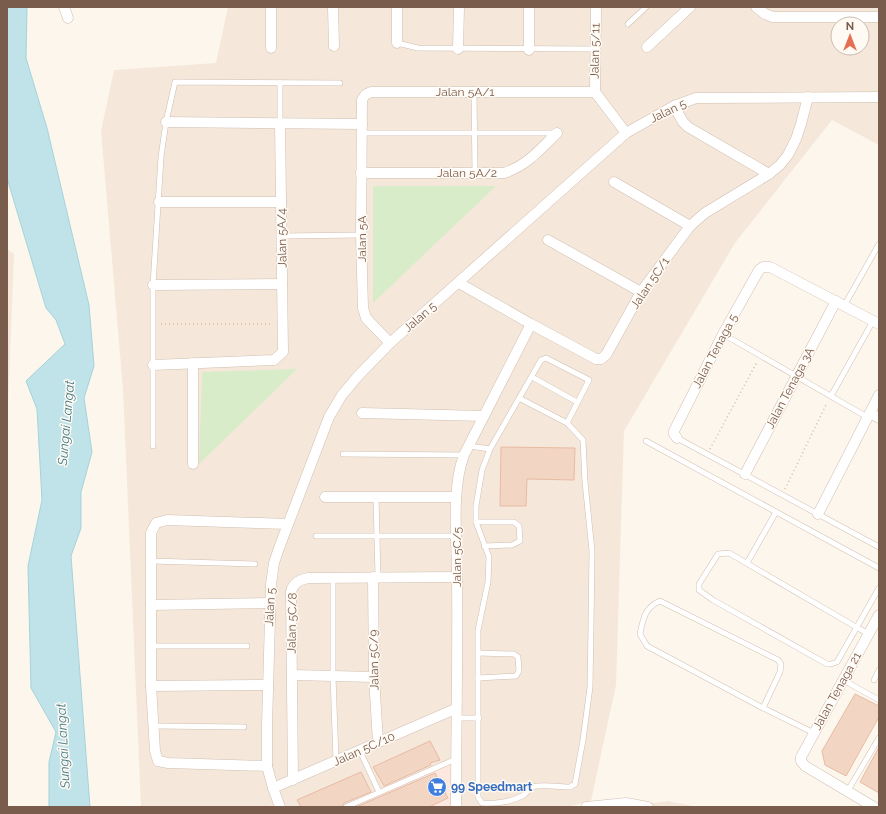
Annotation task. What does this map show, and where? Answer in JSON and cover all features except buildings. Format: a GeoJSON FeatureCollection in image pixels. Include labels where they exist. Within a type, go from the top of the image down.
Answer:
{"type":"FeatureCollection","features":[{"type":"Feature","properties":{"kind":"street"},"geometry":{"type":"LineString","coordinates":[[64,7],[68,18]]}},
{"type":"Feature","properties":{"kind":"street"},"geometry":{"type":"LineString","coordinates":[[271,7],[271,48]]}},
{"type":"Feature","properties":{"kind":"street"},"geometry":{"type":"LineString","coordinates":[[333,7],[334,46]]}},
{"type":"Feature","properties":{"kind":"street"},"geometry":{"type":"LineString","coordinates":[[397,7],[397,43]]}},
{"type":"Feature","properties":{"kind":"street"},"geometry":{"type":"LineString","coordinates":[[458,49],[459,7]]}},
{"type":"Feature","properties":{"kind":"street"},"geometry":{"type":"LineString","coordinates":[[528,7],[529,50]]}},
{"type":"Feature","properties":{"kind":"street","name":"Jalan 5/11"},"geometry":{"type":"LineString","coordinates":[[596,7],[595,92],[626,133]]}},
{"type":"Feature","properties":{"kind":"street"},"geometry":{"type":"LineString","coordinates":[[646,47],[690,7]]}},
{"type":"Feature","properties":{"kind":"street"},"geometry":{"type":"LineString","coordinates":[[756,7],[765,14],[773,17],[879,17]]}},
{"type":"Feature","properties":{"kind":"street","name":"Jalan 5A/1"},"geometry":{"type":"LineString","coordinates":[[362,128],[362,100],[365,95],[371,92],[595,92]]}},
{"type":"Feature","properties":{"kind":"street","name":"Jalan 5C/1"},"geometry":{"type":"LineString","coordinates":[[459,283],[596,359],[601,358],[606,355],[641,292],[690,226],[705,213],[769,174],[780,165],[788,155],[796,139],[808,97]]}},
{"type":"Feature","properties":{"kind":"street","name":"Jalan 5"},"geometry":{"type":"LineString","coordinates":[[280,807],[267,766],[269,603],[274,563],[329,417],[342,395],[358,376],[390,343],[626,133],[674,106],[696,98],[879,97]]}},
{"type":"Feature","properties":{"kind":"street"},"geometry":{"type":"LineString","coordinates":[[674,106],[683,122],[688,127],[769,174]]}},
{"type":"Feature","properties":{"kind":"street"},"geometry":{"type":"LineString","coordinates":[[166,122],[280,124],[362,128]]}},
{"type":"Feature","properties":{"kind":"street","name":"Jalan 5A/4"},"geometry":{"type":"LineString","coordinates":[[193,363],[274,360],[283,352],[280,124]]}},
{"type":"Feature","properties":{"kind":"street","name":"Jalan 5A"},"geometry":{"type":"LineString","coordinates":[[362,128],[362,308],[364,314],[390,343]]}},
{"type":"Feature","properties":{"kind":"street","name":"Jalan 5A/2"},"geometry":{"type":"LineString","coordinates":[[362,173],[504,173],[516,169],[526,163],[557,133]]}},
{"type":"Feature","properties":{"kind":"street"},"geometry":{"type":"LineString","coordinates":[[614,182],[690,226]]}},
{"type":"Feature","properties":{"kind":"street"},"geometry":{"type":"LineString","coordinates":[[159,202],[281,202]]}},
{"type":"Feature","properties":{"kind":"street"},"geometry":{"type":"LineString","coordinates":[[548,240],[641,292]]}},
{"type":"Feature","properties":{"kind":"street","name":"Jalan Tenaga 5"},"geometry":{"type":"LineString","coordinates":[[677,438],[674,434],[674,430],[723,334],[759,270],[763,267],[770,267],[840,304]]}},
{"type":"Feature","properties":{"kind":"street"},"geometry":{"type":"LineString","coordinates":[[153,285],[282,284]]}},
{"type":"Feature","properties":{"kind":"street"},"geometry":{"type":"LineString","coordinates":[[840,304],[876,323]]}},
{"type":"Feature","properties":{"kind":"street","name":"Jalan Tenaga 3A"},"geometry":{"type":"LineString","coordinates":[[745,474],[796,377],[840,304]]}},
{"type":"Feature","properties":{"kind":"street","name":"Jalan 5C/5"},"geometry":{"type":"LineString","coordinates":[[456,807],[456,497],[460,469],[464,455],[531,324]]}},
{"type":"Feature","properties":{"kind":"street"},"geometry":{"type":"LineString","coordinates":[[153,364],[193,363],[193,464]]}},
{"type":"Feature","properties":{"kind":"street"},"geometry":{"type":"LineString","coordinates":[[818,514],[879,395]]}},
{"type":"Feature","properties":{"kind":"street"},"geometry":{"type":"LineString","coordinates":[[362,413],[484,416]]}},
{"type":"Feature","properties":{"kind":"street"},"geometry":{"type":"LineString","coordinates":[[868,415],[879,418]]}},
{"type":"Feature","properties":{"kind":"street"},"geometry":{"type":"LineString","coordinates":[[325,497],[456,497]]}},
{"type":"Feature","properties":{"kind":"street"},"geometry":{"type":"LineString","coordinates":[[267,766],[168,763],[158,761],[155,751],[151,686],[152,533],[156,523],[167,520],[288,524]]}},
{"type":"Feature","properties":{"kind":"street","name":"Jalan 5C/9"},"geometry":{"type":"LineString","coordinates":[[375,577],[374,677],[378,742]]}},
{"type":"Feature","properties":{"kind":"street","name":"Jalan 5C/8"},"geometry":{"type":"LineString","coordinates":[[293,780],[291,592],[293,586],[301,579],[457,577]]}},
{"type":"Feature","properties":{"kind":"street"},"geometry":{"type":"LineString","coordinates":[[151,605],[269,603]]}},
{"type":"Feature","properties":{"kind":"street","name":"Jalan Tenaga 21"},"geometry":{"type":"LineString","coordinates":[[847,792],[805,766],[801,761],[801,757],[878,620]]}},
{"type":"Feature","properties":{"kind":"street"},"geometry":{"type":"LineString","coordinates":[[292,676],[374,677]]}},
{"type":"Feature","properties":{"kind":"street"},"geometry":{"type":"LineString","coordinates":[[151,686],[268,685]]}},
{"type":"Feature","properties":{"kind":"street","name":"Jalan 5C/10"},"geometry":{"type":"LineString","coordinates":[[273,788],[378,742],[455,714]]}},
{"type":"Feature","properties":{"kind":"street"},"geometry":{"type":"LineString","coordinates":[[847,792],[874,807]]}},
{"type":"Feature","properties":{"kind":"street"},"geometry":{"type":"LineString","coordinates":[[586,807],[616,804],[648,807]]}},
{"type":"Feature","properties":{"kind":"lane"},"geometry":{"type":"LineString","coordinates":[[628,24],[646,7]]}},
{"type":"Feature","properties":{"kind":"lane"},"geometry":{"type":"LineString","coordinates":[[397,43],[418,48],[529,50],[595,49]]}},
{"type":"Feature","properties":{"kind":"lane"},"geometry":{"type":"LineString","coordinates":[[153,446],[153,285],[161,157],[166,122],[175,82],[340,83]]}},
{"type":"Feature","properties":{"kind":"lane"},"geometry":{"type":"LineString","coordinates":[[280,83],[280,124]]}},
{"type":"Feature","properties":{"kind":"lane"},"geometry":{"type":"LineString","coordinates":[[474,92],[475,173]]}},
{"type":"Feature","properties":{"kind":"lane"},"geometry":{"type":"LineString","coordinates":[[362,128],[557,133]]}},
{"type":"Feature","properties":{"kind":"lane"},"geometry":{"type":"LineString","coordinates":[[282,236],[361,235]]}},
{"type":"Feature","properties":{"kind":"lane"},"geometry":{"type":"LineString","coordinates":[[840,304],[879,244]]}},
{"type":"Feature","properties":{"kind":"lane"},"geometry":{"type":"LineString","coordinates":[[831,396],[876,323]]}},
{"type":"Feature","properties":{"kind":"lane"},"geometry":{"type":"LineString","coordinates":[[723,334],[796,377],[868,415]]}},
{"type":"Feature","properties":{"kind":"lane"},"geometry":{"type":"LineString","coordinates":[[519,398],[567,423],[583,440],[585,482],[592,551],[590,687],[575,784],[570,787],[532,787],[525,794],[515,799],[492,804],[482,803],[478,797],[478,630],[488,582],[489,557],[476,522],[476,506],[482,470],[490,449],[519,398],[541,360],[546,358],[588,380],[567,423]]}},
{"type":"Feature","properties":{"kind":"lane"},"geometry":{"type":"LineString","coordinates":[[532,377],[577,402]]}},
{"type":"Feature","properties":{"kind":"lane"},"geometry":{"type":"LineString","coordinates":[[677,438],[879,547]]}},
{"type":"Feature","properties":{"kind":"lane"},"geometry":{"type":"LineString","coordinates":[[646,441],[879,568]]}},
{"type":"Feature","properties":{"kind":"lane"},"geometry":{"type":"LineString","coordinates":[[471,443],[490,449]]}},
{"type":"Feature","properties":{"kind":"lane"},"geometry":{"type":"LineString","coordinates":[[343,454],[464,455]]}},
{"type":"Feature","properties":{"kind":"lane"},"geometry":{"type":"LineString","coordinates":[[375,577],[377,537],[376,497]]}},
{"type":"Feature","properties":{"kind":"lane"},"geometry":{"type":"LineString","coordinates":[[747,563],[776,512]]}},
{"type":"Feature","properties":{"kind":"lane"},"geometry":{"type":"LineString","coordinates":[[476,522],[514,522],[519,526],[520,541],[512,545],[484,546]]}},
{"type":"Feature","properties":{"kind":"lane"},"geometry":{"type":"LineString","coordinates":[[316,536],[457,536]]}},
{"type":"Feature","properties":{"kind":"lane"},"geometry":{"type":"LineString","coordinates":[[869,634],[856,627],[729,552],[718,554],[699,584],[699,590],[713,600],[827,664],[837,662],[856,627],[879,588]]}},
{"type":"Feature","properties":{"kind":"lane"},"geometry":{"type":"LineString","coordinates":[[151,561],[255,564]]}},
{"type":"Feature","properties":{"kind":"lane"},"geometry":{"type":"LineString","coordinates":[[333,578],[333,676],[336,761]]}},
{"type":"Feature","properties":{"kind":"lane"},"geometry":{"type":"LineString","coordinates":[[763,708],[780,672],[781,664],[778,660],[660,601],[652,605],[643,620],[640,634],[647,646],[763,708],[814,733]]}},
{"type":"Feature","properties":{"kind":"lane"},"geometry":{"type":"LineString","coordinates":[[151,646],[247,646]]}},
{"type":"Feature","properties":{"kind":"lane"},"geometry":{"type":"LineString","coordinates":[[478,653],[514,654],[518,657],[519,671],[516,676],[478,678]]}},
{"type":"Feature","properties":{"kind":"lane"},"geometry":{"type":"LineString","coordinates":[[874,680],[879,670]]}},
{"type":"Feature","properties":{"kind":"lane"},"geometry":{"type":"LineString","coordinates":[[843,680],[879,700]]}},
{"type":"Feature","properties":{"kind":"lane"},"geometry":{"type":"LineString","coordinates":[[455,714],[479,718]]}},
{"type":"Feature","properties":{"kind":"lane"},"geometry":{"type":"LineString","coordinates":[[154,726],[244,727]]}},
{"type":"Feature","properties":{"kind":"lane"},"geometry":{"type":"LineString","coordinates":[[847,792],[879,738]]}},
{"type":"Feature","properties":{"kind":"lane"},"geometry":{"type":"LineString","coordinates":[[360,751],[378,792]]}},
{"type":"Feature","properties":{"kind":"lane"},"geometry":{"type":"LineString","coordinates":[[346,807],[456,759]]}},
{"type":"Feature","properties":{"kind":"path"},"geometry":{"type":"LineString","coordinates":[[158,324],[270,324]]}},
{"type":"Feature","properties":{"kind":"path"},"geometry":{"type":"LineString","coordinates":[[708,454],[760,356]]}},
{"type":"Feature","properties":{"kind":"path"},"geometry":{"type":"LineString","coordinates":[[782,495],[831,396]]}},
{"type":"Feature","properties":{"kind":"shaded area"},"geometry":{"type":"Polygon","coordinates":[[[228,7],[879,7],[879,145],[832,120],[735,243],[624,431],[616,685],[591,801],[567,807],[141,807],[123,389],[101,131],[114,70],[216,63],[228,7]]]}},
{"type":"Feature","properties":{"kind":"shaded area"},"geometry":{"type":"Polygon","coordinates":[[[7,249],[14,254],[7,432],[7,249]]]}},
{"type":"Feature","properties":{"kind":"shaded area"},"geometry":{"type":"Polygon","coordinates":[[[450,764],[450,806],[448,807],[350,807],[450,764]]]}},
{"type":"Feature","properties":{"kind":"shaded area"},"geometry":{"type":"Polygon","coordinates":[[[668,801],[697,807],[645,807],[647,804],[668,801]]]}},
{"type":"Feature","properties":{"kind":"green space"},"geometry":{"type":"Polygon","coordinates":[[[373,186],[496,186],[373,303],[373,186]]]}},
{"type":"Feature","properties":{"kind":"green space"},"geometry":{"type":"Polygon","coordinates":[[[297,369],[199,464],[202,372],[297,369]]]}},
{"type":"Feature","properties":{"kind":"water","name":"Sungai Langat"},"geometry":{"type":"Polygon","coordinates":[[[7,7],[27,7],[26,58],[47,128],[89,305],[94,366],[84,398],[92,452],[81,492],[81,528],[71,556],[90,807],[49,807],[49,762],[56,732],[31,688],[28,566],[42,500],[37,409],[26,381],[65,344],[56,320],[46,308],[7,178],[7,7]]]}},
{"type":"Feature","properties":{"kind":"place","name":"99 Speedmart"},"geometry":{"type":"Point","coordinates":[437,787]}}]}
